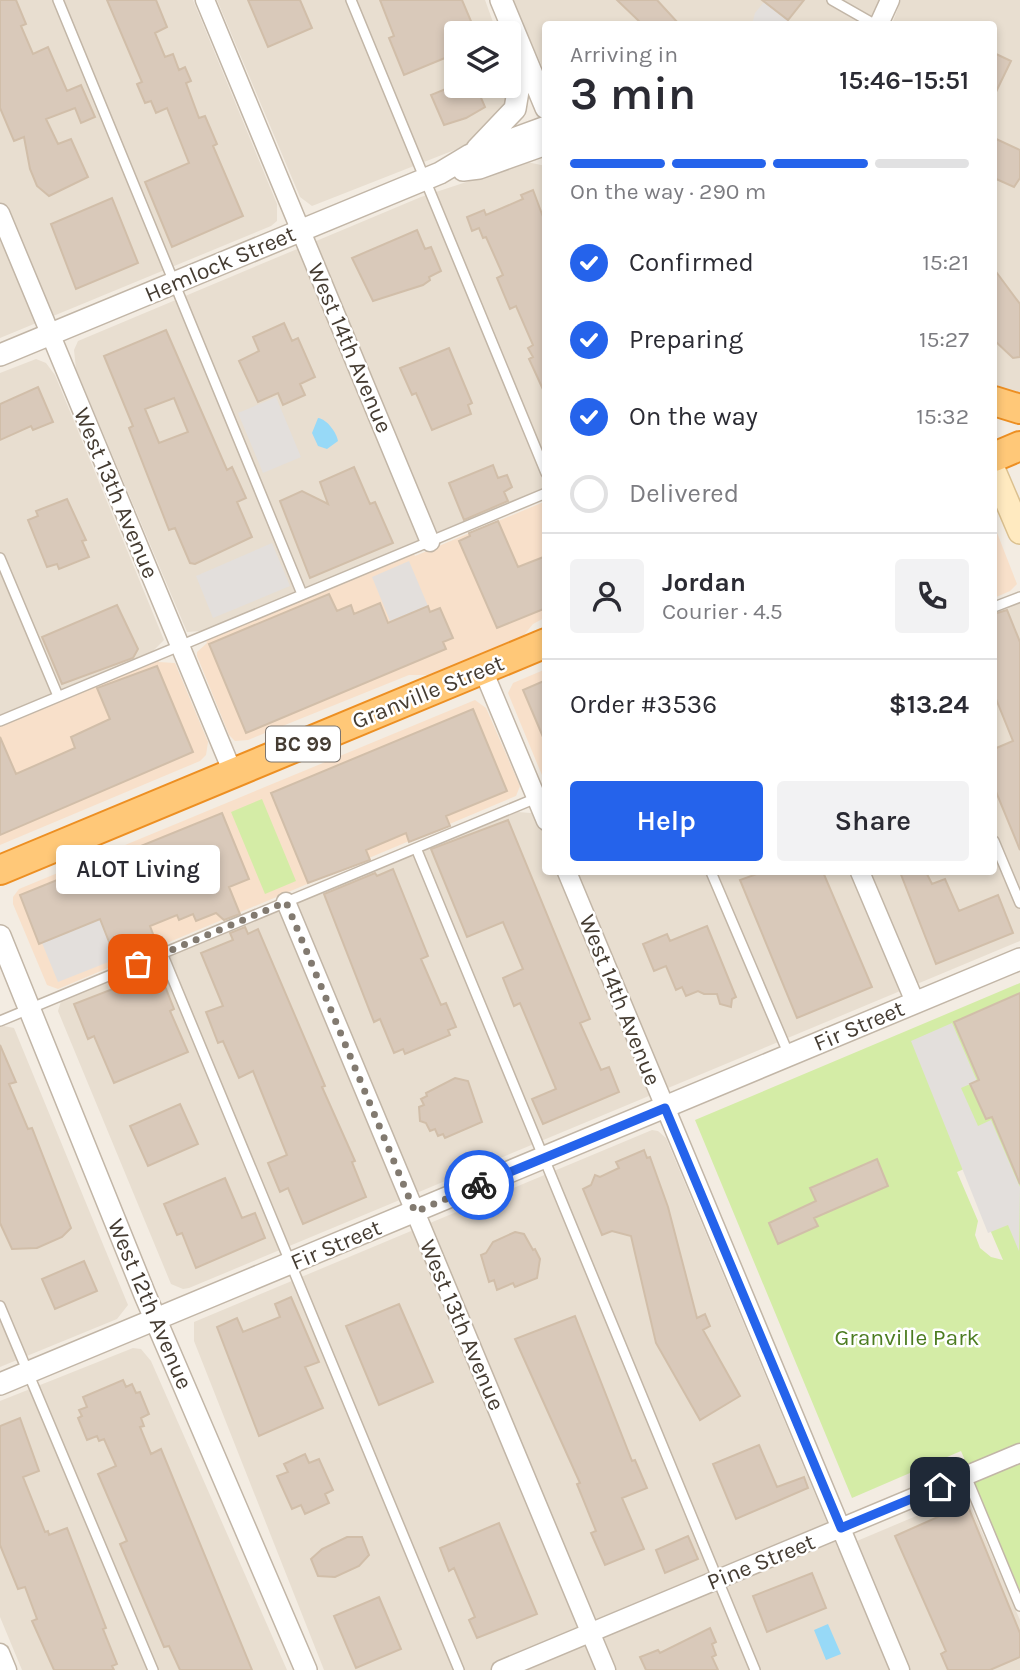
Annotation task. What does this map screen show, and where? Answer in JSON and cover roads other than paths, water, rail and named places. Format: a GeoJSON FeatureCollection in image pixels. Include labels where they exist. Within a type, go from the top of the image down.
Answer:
{"type":"FeatureCollection","features":[{"type":"Feature","properties":{"kind":"highway"},"geometry":{"type":"LineString","coordinates":[[997,402],[1020,409]]}},
{"type":"Feature","properties":{"kind":"highway"},"geometry":{"type":"LineString","coordinates":[[997,456],[1020,446]]}},
{"type":"Feature","properties":{"kind":"highway","name":"Granville Street"},"geometry":{"type":"LineString","coordinates":[[0,870],[542,645]]}},
{"type":"Feature","properties":{"kind":"main road"},"geometry":{"type":"LineString","coordinates":[[997,478],[1020,532]]}},
{"type":"Feature","properties":{"kind":"street","name":"West 14th Avenue"},"geometry":{"type":"LineString","coordinates":[[205,0],[430,542]]}},
{"type":"Feature","properties":{"kind":"street"},"geometry":{"type":"LineString","coordinates":[[501,0],[542,98]]}},
{"type":"Feature","properties":{"kind":"street"},"geometry":{"type":"LineString","coordinates":[[880,21],[890,0]]}},
{"type":"Feature","properties":{"kind":"street"},"geometry":{"type":"LineString","coordinates":[[470,155],[496,132],[514,109],[524,55]]}},
{"type":"Feature","properties":{"kind":"street","name":"Hemlock Street"},"geometry":{"type":"LineString","coordinates":[[0,355],[433,176],[470,155],[542,128]]}},
{"type":"Feature","properties":{"kind":"street","name":"Hemlock Street"},"geometry":{"type":"LineString","coordinates":[[433,176],[479,168],[542,145]]}},
{"type":"Feature","properties":{"kind":"street","name":"West 13th Avenue"},"geometry":{"type":"LineString","coordinates":[[0,213],[233,774]]}},
{"type":"Feature","properties":{"kind":"street"},"geometry":{"type":"LineString","coordinates":[[483,670],[541,796]]}},
{"type":"Feature","properties":{"kind":"street","name":"West 14th Avenue"},"geometry":{"type":"LineString","coordinates":[[568,875],[900,1670]]}},
{"type":"Feature","properties":{"kind":"street"},"geometry":{"type":"LineString","coordinates":[[861,875],[915,1002]]}},
{"type":"Feature","properties":{"kind":"street","name":"West 13th Avenue"},"geometry":{"type":"LineString","coordinates":[[286,902],[606,1670]]}},
{"type":"Feature","properties":{"kind":"street","name":"West 12th Avenue"},"geometry":{"type":"LineString","coordinates":[[0,936],[156,1320],[306,1670]]}},
{"type":"Feature","properties":{"kind":"street","name":"Fir Street"},"geometry":{"type":"LineString","coordinates":[[0,1384],[1020,959]]}},
{"type":"Feature","properties":{"kind":"street","name":"Pine Street"},"geometry":{"type":"LineString","coordinates":[[501,1670],[1020,1453]]}},
{"type":"Feature","properties":{"kind":"street"},"geometry":{"type":"LineString","coordinates":[[0,1653],[7,1670]]}},
{"type":"Feature","properties":{"kind":"lane"},"geometry":{"type":"LineString","coordinates":[[58,0],[302,594]]}},
{"type":"Feature","properties":{"kind":"lane"},"geometry":{"type":"LineString","coordinates":[[351,0],[433,176],[542,462]]}},
{"type":"Feature","properties":{"kind":"lane"},"geometry":{"type":"LineString","coordinates":[[832,0],[869,21]]}},
{"type":"Feature","properties":{"kind":"lane"},"geometry":{"type":"LineString","coordinates":[[0,721],[542,495]]}},
{"type":"Feature","properties":{"kind":"lane"},"geometry":{"type":"LineString","coordinates":[[0,558],[58,696]]}},
{"type":"Feature","properties":{"kind":"lane"},"geometry":{"type":"LineString","coordinates":[[997,606],[1020,597]]}},
{"type":"Feature","properties":{"kind":"lane"},"geometry":{"type":"LineString","coordinates":[[0,1021],[541,796]]}},
{"type":"Feature","properties":{"kind":"lane"},"geometry":{"type":"LineString","coordinates":[[416,848],[755,1670]]}},
{"type":"Feature","properties":{"kind":"lane"},"geometry":{"type":"LineString","coordinates":[[997,848],[1020,903]]}},
{"type":"Feature","properties":{"kind":"lane"},"geometry":{"type":"LineString","coordinates":[[712,875],[789,1055]]}},
{"type":"Feature","properties":{"kind":"lane"},"geometry":{"type":"LineString","coordinates":[[162,953],[459,1670]]}},
{"type":"Feature","properties":{"kind":"lane"},"geometry":{"type":"LineString","coordinates":[[0,1306],[153,1670]]}},
{"type":"Feature","properties":{"kind":"lane"},"geometry":{"type":"LineString","coordinates":[[966,1476],[1020,1606]]}},
{"type":"Feature","properties":{"kind":"water"},"geometry":{"type":"Polygon","coordinates":[[[318,418],[334,430],[338,441],[327,449],[318,446],[312,433],[318,418]]]}},
{"type":"Feature","properties":{"kind":"water"},"geometry":{"type":"Polygon","coordinates":[[[828,1624],[841,1654],[826,1660],[814,1630],[828,1624]]]}},
{"type":"Feature","properties":{"kind":"place","name":"ALOT Living"},"geometry":{"type":"Point","coordinates":[138,964]}},
{"type":"Feature","properties":{"kind":"park label","name":"Granville Park"},"geometry":{"type":"Point","coordinates":[907,1337]}}]}
